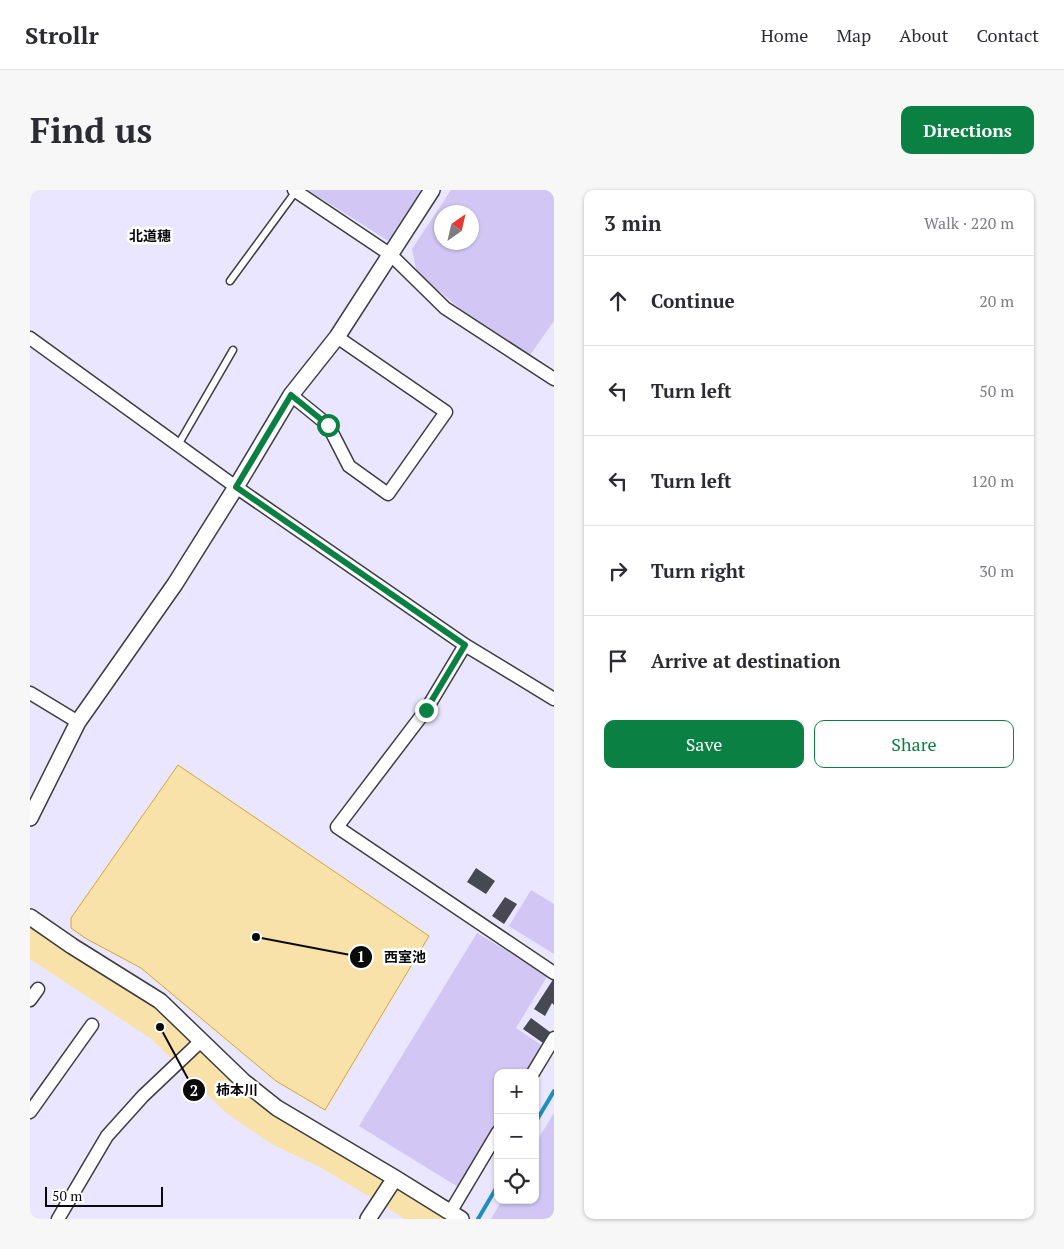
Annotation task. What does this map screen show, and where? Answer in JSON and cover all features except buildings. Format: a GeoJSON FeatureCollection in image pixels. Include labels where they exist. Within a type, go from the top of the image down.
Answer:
{"type":"FeatureCollection","features":[{"type":"Feature","properties":{"kind":"street"},"geometry":{"type":"LineString","coordinates":[[295,190],[391,255],[445,308],[554,379]]}},
{"type":"Feature","properties":{"kind":"street"},"geometry":{"type":"LineString","coordinates":[[30,818],[78,722],[175,584],[291,395],[337,337],[432,190]]}},
{"type":"Feature","properties":{"kind":"street"},"geometry":{"type":"LineString","coordinates":[[291,395],[328,425],[349,466],[388,494],[446,412],[337,337]]}},
{"type":"Feature","properties":{"kind":"street"},"geometry":{"type":"LineString","coordinates":[[30,338],[236,487],[465,645],[554,699]]}},
{"type":"Feature","properties":{"kind":"street"},"geometry":{"type":"LineString","coordinates":[[465,645],[426,710],[337,826],[554,972]]}},
{"type":"Feature","properties":{"kind":"street"},"geometry":{"type":"LineString","coordinates":[[30,693],[78,722]]}},
{"type":"Feature","properties":{"kind":"street"},"geometry":{"type":"LineString","coordinates":[[30,918],[160,1001],[244,1081],[277,1108],[456,1215],[494,1140]]}},
{"type":"Feature","properties":{"kind":"street"},"geometry":{"type":"LineString","coordinates":[[30,1000],[38,988]]}},
{"type":"Feature","properties":{"kind":"street"},"geometry":{"type":"LineString","coordinates":[[30,1112],[92,1025]]}},
{"type":"Feature","properties":{"kind":"street"},"geometry":{"type":"LineString","coordinates":[[535,1069],[554,1038]]}},
{"type":"Feature","properties":{"kind":"street"},"geometry":{"type":"LineString","coordinates":[[58,1219],[107,1136],[143,1096],[201,1040]]}},
{"type":"Feature","properties":{"kind":"street"},"geometry":{"type":"LineString","coordinates":[[368,1219],[395,1178]]}},
{"type":"Feature","properties":{"kind":"lane"},"geometry":{"type":"LineString","coordinates":[[230,281],[295,190]]}},
{"type":"Feature","properties":{"kind":"lane"},"geometry":{"type":"LineString","coordinates":[[178,445],[234,350]]}},
{"type":"Feature","properties":{"kind":"shaded area"},"geometry":{"type":"Polygon","coordinates":[[[308,190],[426,190],[394,239],[387,240],[308,190]]]}},
{"type":"Feature","properties":{"kind":"shaded area"},"geometry":{"type":"Polygon","coordinates":[[[451,190],[554,190],[554,321],[530,355],[464,312],[417,273],[412,249],[434,216],[434,250],[479,250],[479,205],[441,205],[451,190]]]}},
{"type":"Feature","properties":{"kind":"shaded area"},"geometry":{"type":"Polygon","coordinates":[[[178,765],[429,936],[325,1110],[276,1081],[141,968],[85,938],[71,928],[71,918],[178,765]]]}},
{"type":"Feature","properties":{"kind":"shaded area"},"geometry":{"type":"Polygon","coordinates":[[[531,890],[554,904],[554,954],[509,926],[531,890]]]}},
{"type":"Feature","properties":{"kind":"shaded area"},"geometry":{"type":"Polygon","coordinates":[[[477,933],[548,975],[516,1028],[546,1048],[533,1069],[494,1069],[494,1137],[463,1190],[359,1126],[477,933]]]}},
{"type":"Feature","properties":{"kind":"shaded area"},"geometry":{"type":"Polygon","coordinates":[[[554,1113],[554,1219],[491,1219],[500,1204],[539,1204],[539,1137],[554,1113]]]}},
{"type":"Feature","properties":{"kind":"waterway"},"geometry":{"type":"LineString","coordinates":[[30,942],[160,1027],[182,1049]]}},
{"type":"Feature","properties":{"kind":"waterway"},"geometry":{"type":"LineString","coordinates":[[196,1063],[236,1102],[278,1131],[328,1155],[375,1183]]}},
{"type":"Feature","properties":{"kind":"waterway"},"geometry":{"type":"LineString","coordinates":[[399,1198],[432,1219]]}},
{"type":"Feature","properties":{"kind":"railway"},"geometry":{"type":"LineString","coordinates":[[539,1116],[554,1091]]}},
{"type":"Feature","properties":{"kind":"railway"},"geometry":{"type":"LineString","coordinates":[[478,1219],[494,1192]]}},
{"type":"Feature","properties":{"kind":"place","name":"西室池"},"geometry":{"type":"Point","coordinates":[256,937]}},
{"type":"Feature","properties":{"kind":"place","name":"柿本川"},"geometry":{"type":"Point","coordinates":[160,1027]}},
{"type":"Feature","properties":{"kind":"district","name":"北道穗"},"geometry":{"type":"Point","coordinates":[150,236]}},
{"type":"Feature","properties":{"kind":"route"},"geometry":{"type":"LineString","coordinates":[[328,425],[291,395],[236,487],[465,645],[426,710]]}}]}
